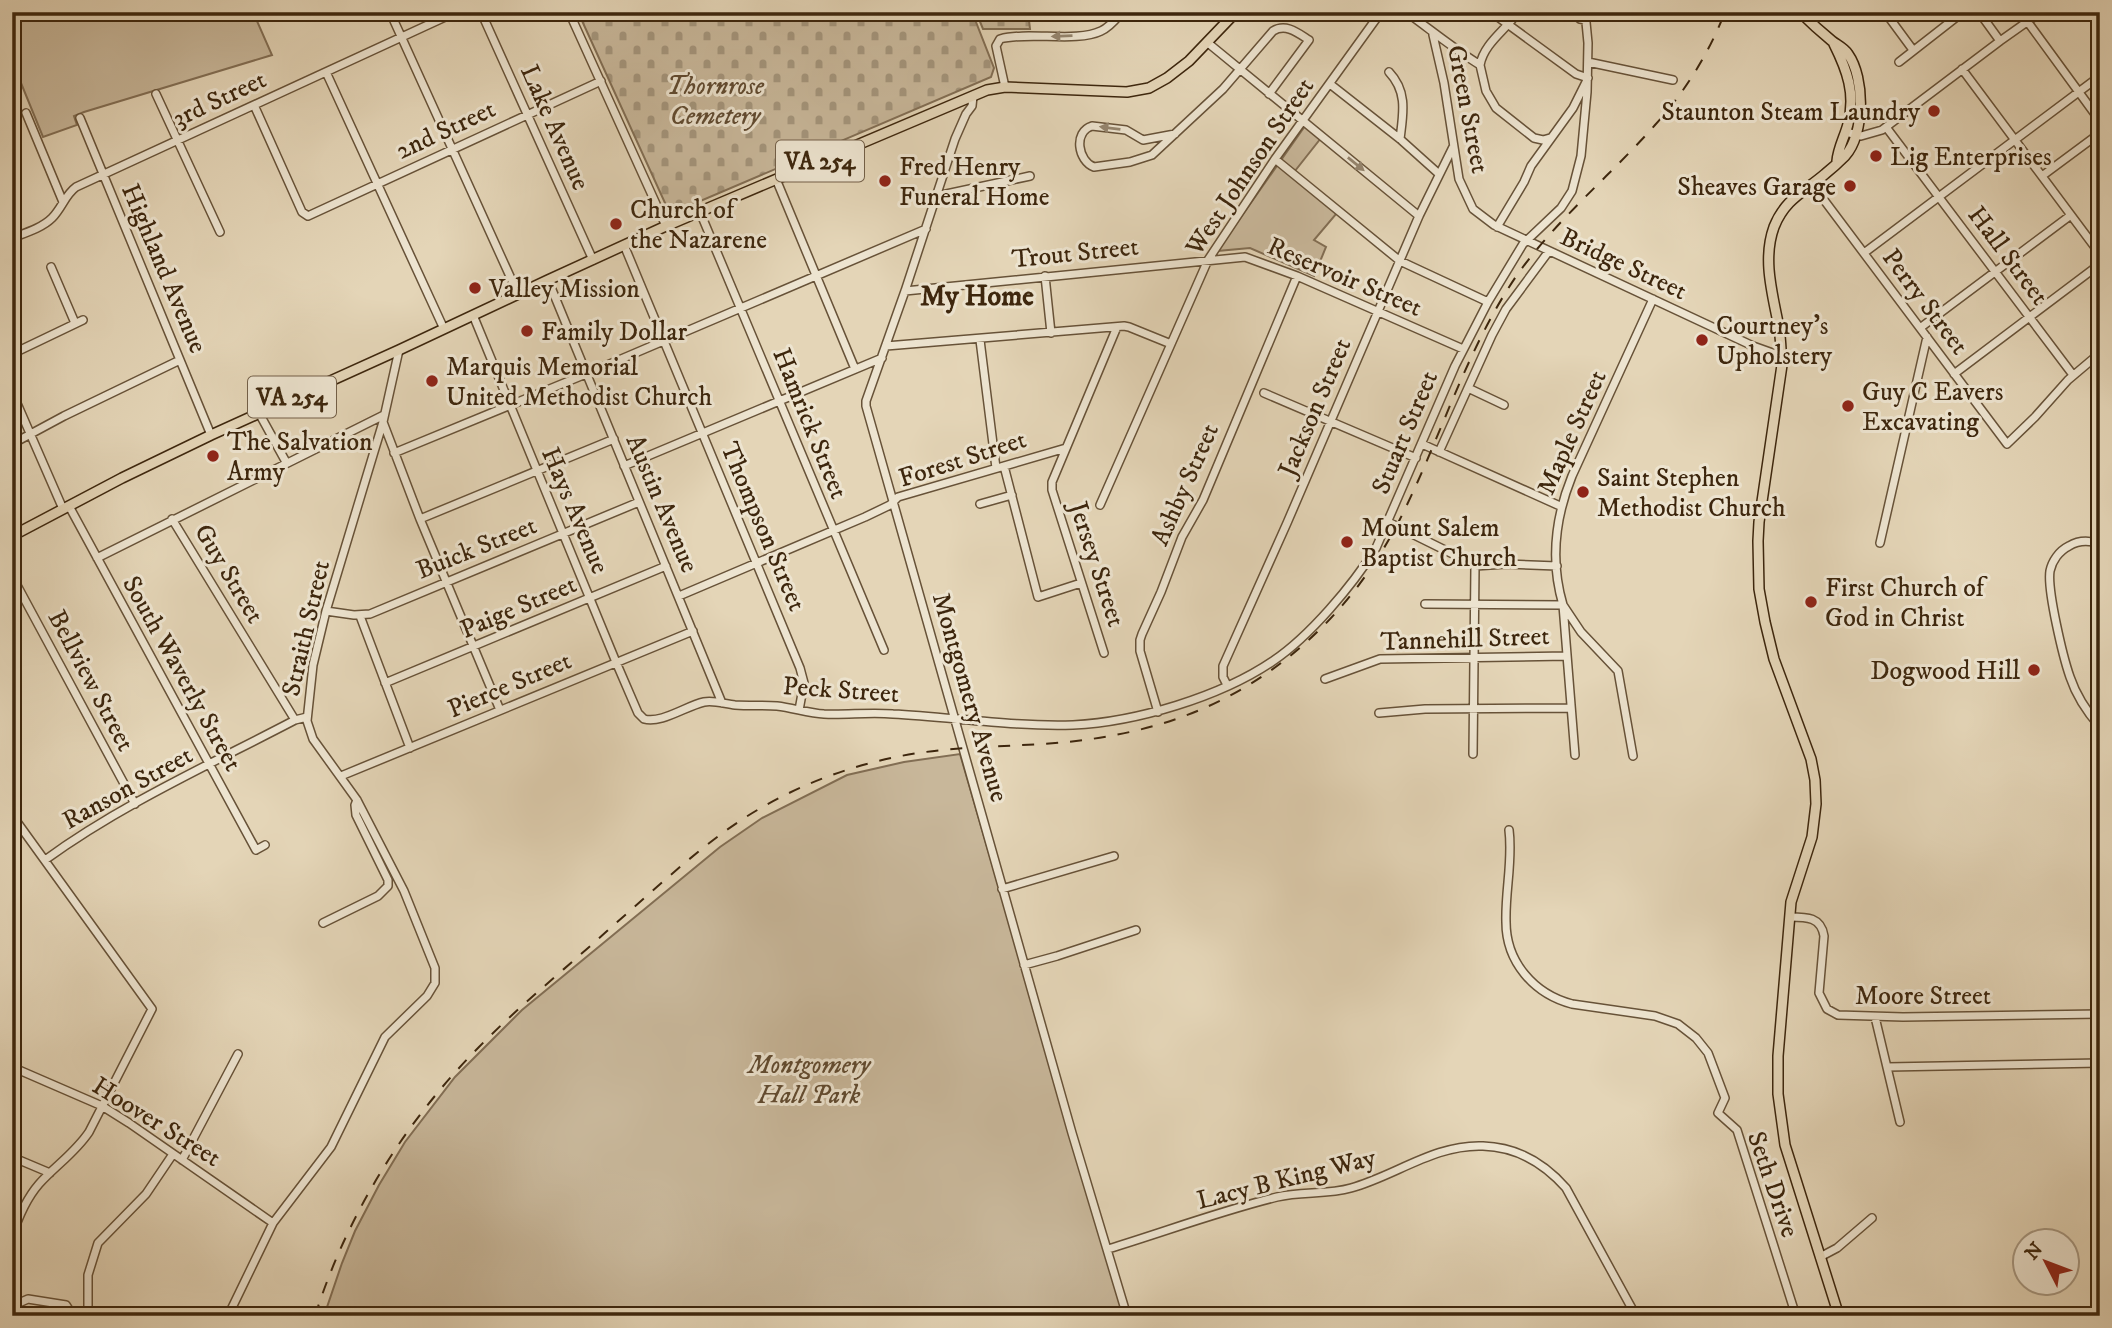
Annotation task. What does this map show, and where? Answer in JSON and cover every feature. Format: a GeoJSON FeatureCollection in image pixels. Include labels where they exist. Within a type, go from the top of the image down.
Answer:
{"type":"FeatureCollection","features":[{"type":"Feature","properties":{"kind":"main road","name":"VA 254"},"geometry":{"type":"LineString","coordinates":[[12,536],[211,435],[624,245],[987,90],[1005,87],[1141,91],[1177,71],[1208,43],[1236,12]]}},
{"type":"Feature","properties":{"kind":"main road"},"geometry":{"type":"LineString","coordinates":[[1800,12],[1848,53],[1858,76],[1861,101],[1843,158],[1797,194],[1784,209],[1774,227],[1770,243],[1769,264],[1781,337],[1782,365],[1759,522],[1758,556],[1759,589],[1765,622],[1774,659],[1811,759],[1816,795],[1813,831],[1793,892],[1790,917],[1778,1056],[1779,1106],[1785,1145],[1839,1316]]}},
{"type":"Feature","properties":{"kind":"street"},"geometry":{"type":"LineString","coordinates":[[390,12],[518,294]]}},
{"type":"Feature","properties":{"kind":"street","name":"3rd Street"},"geometry":{"type":"LineString","coordinates":[[12,238],[48,221],[74,188],[456,12]]}},
{"type":"Feature","properties":{"kind":"street","name":"Lake Avenue"},"geometry":{"type":"LineString","coordinates":[[481,12],[593,260]]}},
{"type":"Feature","properties":{"kind":"street"},"geometry":{"type":"LineString","coordinates":[[569,12],[666,226]]}},
{"type":"Feature","properties":{"kind":"street"},"geometry":{"type":"LineString","coordinates":[[1005,87],[996,46],[1001,38],[1094,34],[1109,26],[1122,12]]}},
{"type":"Feature","properties":{"kind":"street","name":"West Johnson Street"},"geometry":{"type":"LineString","coordinates":[[1100,505],[1208,260],[1275,159],[1381,12]]}},
{"type":"Feature","properties":{"kind":"street"},"geometry":{"type":"LineString","coordinates":[[1406,12],[1427,27],[1433,35],[1480,65]]}},
{"type":"Feature","properties":{"kind":"street"},"geometry":{"type":"LineString","coordinates":[[1491,12],[1576,74],[1588,78],[1576,103],[1531,166],[1497,227]]}},
{"type":"Feature","properties":{"kind":"street"},"geometry":{"type":"LineString","coordinates":[[1518,12],[1487,49],[1480,65],[1486,91],[1496,108],[1532,137],[1541,140],[1550,138]]}},
{"type":"Feature","properties":{"kind":"street"},"geometry":{"type":"LineString","coordinates":[[1571,12],[1580,19],[1585,16]]}},
{"type":"Feature","properties":{"kind":"street"},"geometry":{"type":"LineString","coordinates":[[1885,12],[1913,51]]}},
{"type":"Feature","properties":{"kind":"street"},"geometry":{"type":"LineString","coordinates":[[1899,62],[1963,12]]}},
{"type":"Feature","properties":{"kind":"street"},"geometry":{"type":"LineString","coordinates":[[1979,12],[2000,41]]}},
{"type":"Feature","properties":{"kind":"street"},"geometry":{"type":"LineString","coordinates":[[1850,134],[1867,135],[1886,127],[2041,12]]}},
{"type":"Feature","properties":{"kind":"street","name":"Stuart Street"},"geometry":{"type":"LineString","coordinates":[[956,719],[1072,725],[1158,712],[1252,674],[1276,659],[1313,626],[1367,562],[1388,522],[1463,349],[1488,302],[1523,244],[1569,197],[1581,156],[1588,78],[1585,16]]}},
{"type":"Feature","properties":{"kind":"street"},"geometry":{"type":"LineString","coordinates":[[2027,21],[2100,121]]}},
{"type":"Feature","properties":{"kind":"street"},"geometry":{"type":"LineString","coordinates":[[1175,134],[1143,140],[1126,130],[1092,126],[1085,129],[1080,137],[1083,159],[1094,167],[1152,155],[1175,134],[1223,89],[1278,28],[1285,28],[1309,40],[1269,94]]}},
{"type":"Feature","properties":{"kind":"street","name":"Green Street"},"geometry":{"type":"LineString","coordinates":[[1433,35],[1444,83],[1458,176],[1468,201],[1482,218],[1527,241]]}},
{"type":"Feature","properties":{"kind":"street"},"geometry":{"type":"LineString","coordinates":[[1208,43],[1419,216]]}},
{"type":"Feature","properties":{"kind":"street"},"geometry":{"type":"LineString","coordinates":[[1588,62],[1672,80]]}},
{"type":"Feature","properties":{"kind":"street"},"geometry":{"type":"LineString","coordinates":[[1962,69],[2100,254]]}},
{"type":"Feature","properties":{"kind":"street"},"geometry":{"type":"LineString","coordinates":[[326,72],[444,329]]}},
{"type":"Feature","properties":{"kind":"street"},"geometry":{"type":"LineString","coordinates":[[1389,72],[1399,85],[1404,102],[1400,139]]}},
{"type":"Feature","properties":{"kind":"street"},"geometry":{"type":"LineString","coordinates":[[1864,253],[2100,76]]}},
{"type":"Feature","properties":{"kind":"street","name":"2nd Street"},"geometry":{"type":"LineString","coordinates":[[254,105],[302,212],[308,216],[601,81]]}},
{"type":"Feature","properties":{"kind":"street"},"geometry":{"type":"LineString","coordinates":[[1330,84],[1400,139],[1439,174]]}},
{"type":"Feature","properties":{"kind":"street"},"geometry":{"type":"LineString","coordinates":[[156,94],[220,232]]}},
{"type":"Feature","properties":{"kind":"street","name":"Montgomery Avenue"},"geometry":{"type":"LineString","coordinates":[[973,96],[972,106],[955,139],[866,406],[1002,889],[1127,1316]]}},
{"type":"Feature","properties":{"kind":"street"},"geometry":{"type":"LineString","coordinates":[[26,113],[63,202]]}},
{"type":"Feature","properties":{"kind":"street","name":"Highland Avenue"},"geometry":{"type":"LineString","coordinates":[[80,118],[211,435]]}},
{"type":"Feature","properties":{"kind":"street","name":"Hall Street"},"geometry":{"type":"LineString","coordinates":[[1886,127],[2073,375]]}},
{"type":"Feature","properties":{"kind":"street"},"geometry":{"type":"LineString","coordinates":[[2042,176],[2100,133]]}},
{"type":"Feature","properties":{"kind":"street","name":"Jackson Street"},"geometry":{"type":"LineString","coordinates":[[1227,685],[1223,677],[1223,666],[1419,216],[1453,146]]}},
{"type":"Feature","properties":{"kind":"street"},"geometry":{"type":"LineString","coordinates":[[1275,159],[1400,261],[1488,302]]}},
{"type":"Feature","properties":{"kind":"street"},"geometry":{"type":"LineString","coordinates":[[937,196],[1030,176]]}},
{"type":"Feature","properties":{"kind":"street"},"geometry":{"type":"LineString","coordinates":[[776,179],[855,369]]}},
{"type":"Feature","properties":{"kind":"street","name":"Perry Street"},"geometry":{"type":"LineString","coordinates":[[1812,184],[2007,444],[2073,375]]}},
{"type":"Feature","properties":{"kind":"street","name":"Hamrick Street"},"geometry":{"type":"LineString","coordinates":[[700,212],[884,650]]}},
{"type":"Feature","properties":{"kind":"street"},"geometry":{"type":"LineString","coordinates":[[1920,327],[2071,215]]}},
{"type":"Feature","properties":{"kind":"street"},"geometry":{"type":"LineString","coordinates":[[394,453],[926,229]]}},
{"type":"Feature","properties":{"kind":"street","name":"Bridge Street"},"geometry":{"type":"LineString","coordinates":[[1527,241],[1752,346],[1781,356]]}},
{"type":"Feature","properties":{"kind":"street","name":"Thompson Street"},"geometry":{"type":"LineString","coordinates":[[624,245],[800,668],[804,683],[799,710]]}},
{"type":"Feature","properties":{"kind":"street"},"geometry":{"type":"LineString","coordinates":[[1439,452],[1506,309],[1549,251]]}},
{"type":"Feature","properties":{"kind":"street","name":"Reservoir Street"},"geometry":{"type":"LineString","coordinates":[[1208,260],[1245,257],[1297,276],[1463,349]]}},
{"type":"Feature","properties":{"kind":"street","name":"Trout Street"},"geometry":{"type":"LineString","coordinates":[[905,291],[1208,260]]}},
{"type":"Feature","properties":{"kind":"street"},"geometry":{"type":"LineString","coordinates":[[1954,374],[2100,264]]}},
{"type":"Feature","properties":{"kind":"street"},"geometry":{"type":"LineString","coordinates":[[51,267],[75,323]]}},
{"type":"Feature","properties":{"kind":"street"},"geometry":{"type":"LineString","coordinates":[[1045,276],[1051,333]]}},
{"type":"Feature","properties":{"kind":"street","name":"Ashby Street"},"geometry":{"type":"LineString","coordinates":[[1158,712],[1140,651],[1140,640],[1182,537],[1203,500],[1297,276]]}},
{"type":"Feature","properties":{"kind":"street","name":"Austin Avenue"},"geometry":{"type":"LineString","coordinates":[[548,280],[722,703]]}},
{"type":"Feature","properties":{"kind":"street","name":"Maple Street"},"geometry":{"type":"LineString","coordinates":[[1576,755],[1555,539],[1560,506],[1653,299]]}},
{"type":"Feature","properties":{"kind":"street","name":"Hays Avenue"},"geometry":{"type":"LineString","coordinates":[[473,315],[616,662],[638,713],[643,718]]}},
{"type":"Feature","properties":{"kind":"street"},"geometry":{"type":"LineString","coordinates":[[12,354],[83,320]]}},
{"type":"Feature","properties":{"kind":"street"},"geometry":{"type":"LineString","coordinates":[[886,346],[1118,327],[1129,327],[1171,344]]}},
{"type":"Feature","properties":{"kind":"street","name":"Jersey Street"},"geometry":{"type":"LineString","coordinates":[[1104,653],[1052,491],[1052,482],[1118,327]]}},
{"type":"Feature","properties":{"kind":"street"},"geometry":{"type":"LineString","coordinates":[[1880,543],[1927,337]]}},
{"type":"Feature","properties":{"kind":"street"},"geometry":{"type":"LineString","coordinates":[[980,340],[1000,467],[1012,495],[1038,597],[1082,583]]}},
{"type":"Feature","properties":{"kind":"street","name":"Straith Street"},"geometry":{"type":"LineString","coordinates":[[273,1223],[327,1153],[385,1037],[427,996],[435,983],[432,955],[404,891],[356,800],[313,739],[307,718],[313,665],[326,611],[383,418],[399,350]]}},
{"type":"Feature","properties":{"kind":"street"},"geometry":{"type":"LineString","coordinates":[[2073,375],[2100,353]]}},
{"type":"Feature","properties":{"kind":"street"},"geometry":{"type":"LineString","coordinates":[[624,466],[882,358]]}},
{"type":"Feature","properties":{"kind":"street"},"geometry":{"type":"LineString","coordinates":[[12,444],[180,359]]}},
{"type":"Feature","properties":{"kind":"street"},"geometry":{"type":"LineString","coordinates":[[1468,388],[1504,405]]}},
{"type":"Feature","properties":{"kind":"street","name":"South Waverly Street"},"geometry":{"type":"LineString","coordinates":[[12,393],[66,508],[97,558],[256,850],[265,845]]}},
{"type":"Feature","properties":{"kind":"street"},"geometry":{"type":"LineString","coordinates":[[1264,393],[1416,458]]}},
{"type":"Feature","properties":{"kind":"street"},"geometry":{"type":"LineString","coordinates":[[260,413],[286,463]]}},
{"type":"Feature","properties":{"kind":"street"},"geometry":{"type":"LineString","coordinates":[[97,558],[286,463],[383,418],[420,519],[500,710]]}},
{"type":"Feature","properties":{"kind":"street"},"geometry":{"type":"LineString","coordinates":[[420,519],[614,439]]}},
{"type":"Feature","properties":{"kind":"street"},"geometry":{"type":"LineString","coordinates":[[1422,444],[1560,506]]}},
{"type":"Feature","properties":{"kind":"street","name":"Forest Street"},"geometry":{"type":"LineString","coordinates":[[679,596],[890,505],[898,497],[1066,448]]}},
{"type":"Feature","properties":{"kind":"street"},"geometry":{"type":"LineString","coordinates":[[980,504],[1012,495]]}},
{"type":"Feature","properties":{"kind":"street","name":"Buick Street"},"geometry":{"type":"LineString","coordinates":[[326,611],[360,616],[370,614],[639,502]]}},
{"type":"Feature","properties":{"kind":"street","name":"Guy Street"},"geometry":{"type":"LineString","coordinates":[[172,519],[295,720]]}},
{"type":"Feature","properties":{"kind":"street"},"geometry":{"type":"LineString","coordinates":[[1388,522],[1475,566],[1557,566]]}},
{"type":"Feature","properties":{"kind":"street"},"geometry":{"type":"LineString","coordinates":[[2100,544],[2083,541],[2067,547],[2055,558],[2050,575],[2055,617],[2069,676],[2082,702],[2100,727]]}},
{"type":"Feature","properties":{"kind":"street","name":"Paige Street"},"geometry":{"type":"LineString","coordinates":[[385,683],[666,566]]}},
{"type":"Feature","properties":{"kind":"street"},"geometry":{"type":"LineString","coordinates":[[1473,754],[1475,566]]}},
{"type":"Feature","properties":{"kind":"street","name":"Bellview Street"},"geometry":{"type":"LineString","coordinates":[[12,576],[135,804]]}},
{"type":"Feature","properties":{"kind":"street"},"geometry":{"type":"LineString","coordinates":[[1425,604],[1563,605],[1581,632],[1618,671],[1633,756]]}},
{"type":"Feature","properties":{"kind":"street"},"geometry":{"type":"LineString","coordinates":[[360,616],[410,748]]}},
{"type":"Feature","properties":{"kind":"street","name":"Pierce Street"},"geometry":{"type":"LineString","coordinates":[[341,776],[693,631]]}},
{"type":"Feature","properties":{"kind":"street","name":"Tannehill Street"},"geometry":{"type":"LineString","coordinates":[[1325,679],[1376,660],[1567,656]]}},
{"type":"Feature","properties":{"kind":"street","name":"Peck Street"},"geometry":{"type":"LineString","coordinates":[[643,718],[648,721],[656,720],[708,701],[822,714],[874,713],[956,719]]}},
{"type":"Feature","properties":{"kind":"street"},"geometry":{"type":"LineString","coordinates":[[1379,713],[1425,709],[1571,708]]}},
{"type":"Feature","properties":{"kind":"street","name":"Ranson Street"},"geometry":{"type":"LineString","coordinates":[[45,860],[79,836],[135,804],[295,720],[307,718]]}},
{"type":"Feature","properties":{"kind":"street"},"geometry":{"type":"LineString","coordinates":[[323,923],[378,896],[387,886],[388,880],[356,815],[356,800]]}},
{"type":"Feature","properties":{"kind":"street"},"geometry":{"type":"LineString","coordinates":[[12,815],[152,1009],[84,1140],[30,1197],[12,1237]]}},
{"type":"Feature","properties":{"kind":"street","name":"Seth Drive"},"geometry":{"type":"LineString","coordinates":[[1509,830],[1511,846],[1506,932],[1519,968],[1539,989],[1558,1000],[1664,1018],[1684,1028],[1702,1044],[1712,1060],[1726,1098],[1718,1113],[1737,1130],[1796,1316]]}},
{"type":"Feature","properties":{"kind":"street"},"geometry":{"type":"LineString","coordinates":[[1002,889],[1114,856]]}},
{"type":"Feature","properties":{"kind":"street","name":"Moore Street"},"geometry":{"type":"LineString","coordinates":[[1790,917],[1810,917],[1818,922],[1823,930],[1819,993],[1825,1006],[1838,1016],[2100,1014]]}},
{"type":"Feature","properties":{"kind":"street"},"geometry":{"type":"LineString","coordinates":[[1024,965],[1136,930]]}},
{"type":"Feature","properties":{"kind":"street"},"geometry":{"type":"LineString","coordinates":[[1875,1017],[1900,1122]]}},
{"type":"Feature","properties":{"kind":"street"},"geometry":{"type":"LineString","coordinates":[[182,1160],[238,1054]]}},
{"type":"Feature","properties":{"kind":"street"},"geometry":{"type":"LineString","coordinates":[[1888,1067],[2100,1063]]}},
{"type":"Feature","properties":{"kind":"street","name":"Hoover Street"},"geometry":{"type":"LineString","coordinates":[[12,1067],[102,1107],[273,1223]]}},
{"type":"Feature","properties":{"kind":"street","name":"Lacy B King Way"},"geometry":{"type":"LineString","coordinates":[[1108,1250],[1276,1197],[1350,1188],[1451,1149],[1493,1146],[1536,1161],[1566,1188],[1636,1316]]}},
{"type":"Feature","properties":{"kind":"street"},"geometry":{"type":"LineString","coordinates":[[88,1316],[88,1275],[98,1242],[146,1194],[173,1154]]}},
{"type":"Feature","properties":{"kind":"street"},"geometry":{"type":"LineString","coordinates":[[12,1157],[50,1173]]}},
{"type":"Feature","properties":{"kind":"street"},"geometry":{"type":"LineString","coordinates":[[1820,1257],[1837,1248],[1872,1219]]}},
{"type":"Feature","properties":{"kind":"street"},"geometry":{"type":"LineString","coordinates":[[228,1316],[273,1223]]}},
{"type":"Feature","properties":{"kind":"street"},"geometry":{"type":"LineString","coordinates":[[21,1316],[13,1306],[28,1299],[66,1305],[74,1316]]}},
{"type":"Feature","properties":{"kind":"green space"},"geometry":{"type":"Polygon","coordinates":[[[12,12],[253,12],[272,55],[84,112],[74,116],[77,125],[43,137],[12,61],[12,12]]]}},
{"type":"Feature","properties":{"kind":"green space","name":"Thornrose Cemetery"},"geometry":{"type":"Polygon","coordinates":[[[578,12],[972,12],[994,68],[991,77],[670,214],[578,12]]]}},
{"type":"Feature","properties":{"kind":"green space"},"geometry":{"type":"Polygon","coordinates":[[[976,12],[1028,12],[1030,29],[983,29],[976,12]]]}},
{"type":"Feature","properties":{"kind":"green space"},"geometry":{"type":"Polygon","coordinates":[[[1305,126],[1321,138],[1291,176],[1337,213],[1314,240],[1326,247],[1314,276],[1250,248],[1217,251],[1305,126]]]}},
{"type":"Feature","properties":{"kind":"green space","name":"Montgomery Hall Park"},"geometry":{"type":"Polygon","coordinates":[[[960,754],[1124,1316],[324,1316],[355,1231],[405,1142],[455,1077],[522,1010],[720,847],[762,818],[847,775],[904,762],[960,754]]]}},
{"type":"Feature","properties":{"kind":"railway"},"geometry":{"type":"LineString","coordinates":[[315,1316],[328,1279],[361,1207],[402,1139],[451,1077],[542,988],[679,868],[743,819],[803,786],[869,763],[910,754],[948,750],[1070,742],[1123,733],[1174,720],[1247,686],[1271,671],[1314,635],[1352,594],[1384,548],[1413,492],[1482,334],[1517,275],[1566,216],[1666,112],[1695,72],[1725,12]]}},
{"type":"Feature","properties":{"kind":"place","name":"Staunton Steam Laundry"},"geometry":{"type":"Point","coordinates":[1934,111]}},
{"type":"Feature","properties":{"kind":"place","name":"Lig Enterprises"},"geometry":{"type":"Point","coordinates":[1876,156]}},
{"type":"Feature","properties":{"kind":"place","name":"Fred Henry Funeral Home"},"geometry":{"type":"Point","coordinates":[885,181]}},
{"type":"Feature","properties":{"kind":"place","name":"Sheaves Garage"},"geometry":{"type":"Point","coordinates":[1850,186]}},
{"type":"Feature","properties":{"kind":"place","name":"Church of the Nazarene"},"geometry":{"type":"Point","coordinates":[616,224]}},
{"type":"Feature","properties":{"kind":"place","name":"Valley Mission"},"geometry":{"type":"Point","coordinates":[475,288]}},
{"type":"Feature","properties":{"kind":"place","name":"Family Dollar"},"geometry":{"type":"Point","coordinates":[527,331]}},
{"type":"Feature","properties":{"kind":"place","name":"Courtney's Upholstery"},"geometry":{"type":"Point","coordinates":[1702,340]}},
{"type":"Feature","properties":{"kind":"place","name":"Marquis Memorial United Methodist Church"},"geometry":{"type":"Point","coordinates":[432,381]}},
{"type":"Feature","properties":{"kind":"place","name":"Guy C Eavers Excavating"},"geometry":{"type":"Point","coordinates":[1848,406]}},
{"type":"Feature","properties":{"kind":"place","name":"The Salvation Army"},"geometry":{"type":"Point","coordinates":[213,456]}},
{"type":"Feature","properties":{"kind":"place","name":"Saint Stephen Methodist Church"},"geometry":{"type":"Point","coordinates":[1583,492]}},
{"type":"Feature","properties":{"kind":"place","name":"Mount Salem Baptist Church"},"geometry":{"type":"Point","coordinates":[1347,542]}},
{"type":"Feature","properties":{"kind":"place","name":"First Church of God in Christ"},"geometry":{"type":"Point","coordinates":[1811,602]}},
{"type":"Feature","properties":{"kind":"place","name":"Dogwood Hill"},"geometry":{"type":"Point","coordinates":[2034,670]}},
{"type":"Feature","properties":{"kind":"district","name":"My Home"},"geometry":{"type":"Point","coordinates":[977,295]}}]}
